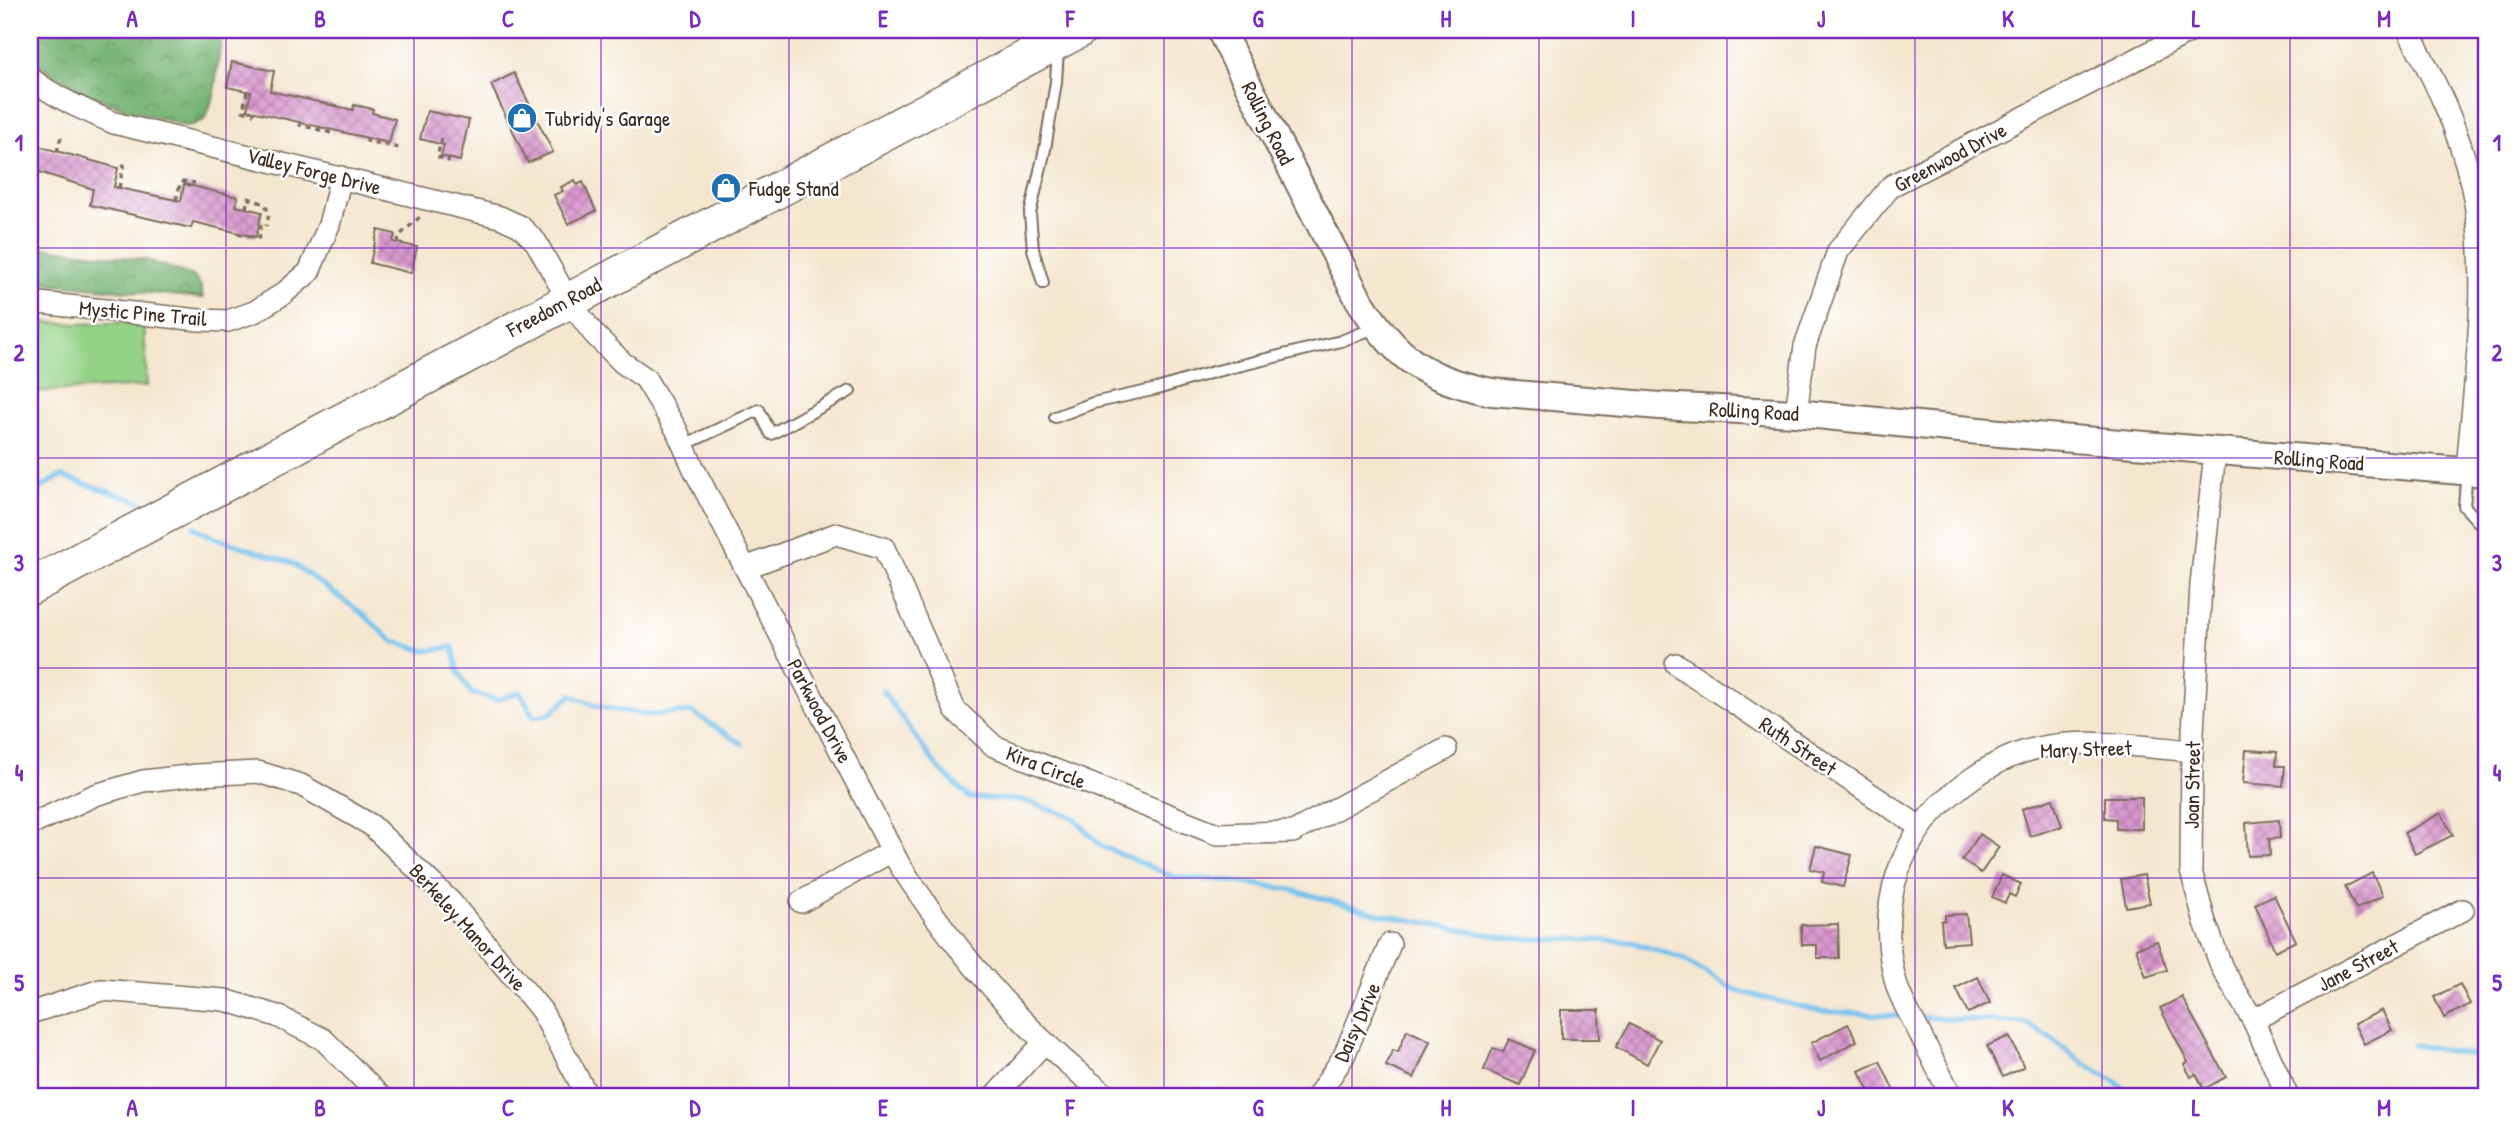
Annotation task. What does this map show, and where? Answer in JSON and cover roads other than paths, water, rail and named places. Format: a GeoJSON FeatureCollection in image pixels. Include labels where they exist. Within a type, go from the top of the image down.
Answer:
{"type":"FeatureCollection","features":[{"type":"Feature","properties":{"kind":"main road","name":"Freedom Road"},"geometry":{"type":"LineString","coordinates":[[30,587],[1069,35]]}},
{"type":"Feature","properties":{"kind":"street","name":"Rolling Road"},"geometry":{"type":"LineString","coordinates":[[1220,30],[1358,298],[1377,327],[1412,364],[1466,387],[1492,392],[1796,413],[2215,452],[2477,472]]}},
{"type":"Feature","properties":{"kind":"street","name":"Greenwood Drive"},"geometry":{"type":"LineString","coordinates":[[1796,413],[1805,346],[1838,251],[1891,186],[2193,30]]}},
{"type":"Feature","properties":{"kind":"street"},"geometry":{"type":"LineString","coordinates":[[2409,30],[2447,109],[2472,184],[2481,282],[2477,472]]}},
{"type":"Feature","properties":{"kind":"street","name":"Valley Forge Drive"},"geometry":{"type":"LineString","coordinates":[[30,78],[78,108],[114,123],[488,214],[520,226],[536,242],[568,300]]}},
{"type":"Feature","properties":{"kind":"street","name":"Mystic Pine Trail"},"geometry":{"type":"LineString","coordinates":[[30,302],[198,320],[228,320],[254,312],[309,272],[329,225],[341,177]]}},
{"type":"Feature","properties":{"kind":"street","name":"Parkwood Drive"},"geometry":{"type":"LineString","coordinates":[[568,300],[594,334],[623,363],[645,378],[676,429],[892,851],[929,911],[972,965],[1043,1044],[1109,1097]]}},
{"type":"Feature","properties":{"kind":"street","name":"Joan Street"},"geometry":{"type":"LineString","coordinates":[[2215,452],[2202,585],[2192,751],[2191,871],[2222,968],[2253,1020],[2288,1097]]}},
{"type":"Feature","properties":{"kind":"street","name":"Kira Circle"},"geometry":{"type":"LineString","coordinates":[[745,568],[836,534],[884,548],[955,710],[994,746],[1217,834],[1293,832],[1446,749]]}},
{"type":"Feature","properties":{"kind":"street","name":"Ruth Street"},"geometry":{"type":"LineString","coordinates":[[1676,664],[1920,827]]}},
{"type":"Feature","properties":{"kind":"street","name":"Mary Street"},"geometry":{"type":"LineString","coordinates":[[1952,1097],[1897,986],[1891,955],[1890,915],[1893,890],[1903,857],[1920,827],[1944,799],[1979,773],[1995,763],[2020,754],[2049,746],[2079,745],[2122,745],[2192,751]]}},
{"type":"Feature","properties":{"kind":"street","name":"Berkeley Manor Drive"},"geometry":{"type":"LineString","coordinates":[[30,825],[94,795],[143,781],[258,772],[301,785],[370,825],[450,901],[541,1010],[588,1097]]}},
{"type":"Feature","properties":{"kind":"street"},"geometry":{"type":"LineString","coordinates":[[801,902],[892,851]]}},
{"type":"Feature","properties":{"kind":"street","name":"Jane Street"},"geometry":{"type":"LineString","coordinates":[[2253,1020],[2463,909]]}},
{"type":"Feature","properties":{"kind":"street","name":"Daisy Drive"},"geometry":{"type":"LineString","coordinates":[[1317,1097],[1344,1056],[1390,944]]}},
{"type":"Feature","properties":{"kind":"street"},"geometry":{"type":"LineString","coordinates":[[30,1013],[101,990],[225,1000],[277,1016],[323,1039],[382,1097]]}},
{"type":"Feature","properties":{"kind":"street"},"geometry":{"type":"LineString","coordinates":[[994,1097],[1043,1044]]}},
{"type":"Feature","properties":{"kind":"lane"},"geometry":{"type":"LineString","coordinates":[[1043,283],[1033,249],[1030,214],[1045,149],[1056,82],[1069,35]]}},
{"type":"Feature","properties":{"kind":"lane"},"geometry":{"type":"LineString","coordinates":[[1055,417],[1093,403],[1340,341],[1377,327]]}},
{"type":"Feature","properties":{"kind":"lane"},"geometry":{"type":"LineString","coordinates":[[684,445],[758,410],[772,434],[850,391]]}},
{"type":"Feature","properties":{"kind":"lane"},"geometry":{"type":"LineString","coordinates":[[2477,472],[2464,506],[2486,530]]}},
{"type":"Feature","properties":{"kind":"waterway"},"geometry":{"type":"LineString","coordinates":[[30,494],[61,476],[141,502]]}},
{"type":"Feature","properties":{"kind":"waterway"},"geometry":{"type":"LineString","coordinates":[[194,527],[216,538],[292,563],[363,614],[392,641],[426,651],[453,647],[458,671],[471,693],[497,700],[520,692],[534,717],[550,714],[571,695],[600,707],[648,715],[692,712],[742,744]]}},
{"type":"Feature","properties":{"kind":"waterway"},"geometry":{"type":"LineString","coordinates":[[882,690],[938,768],[970,798],[1022,800],[1073,817],[1101,846],[1174,877],[1288,889],[1379,914],[1512,939],[1631,942],[1681,958],[1735,990],[1764,998],[1820,1011],[1902,1016]]}},
{"type":"Feature","properties":{"kind":"waterway"},"geometry":{"type":"LineString","coordinates":[[1919,1017],[2024,1023],[2115,1081],[2134,1097]]}},
{"type":"Feature","properties":{"kind":"waterway"},"geometry":{"type":"LineString","coordinates":[[2413,1045],[2486,1057]]}},
{"type":"Feature","properties":{"kind":"place","name":"Tubridy's Garage"},"geometry":{"type":"Point","coordinates":[522,118]}},
{"type":"Feature","properties":{"kind":"place","name":"Fudge Stand"},"geometry":{"type":"Point","coordinates":[726,188]}}]}
